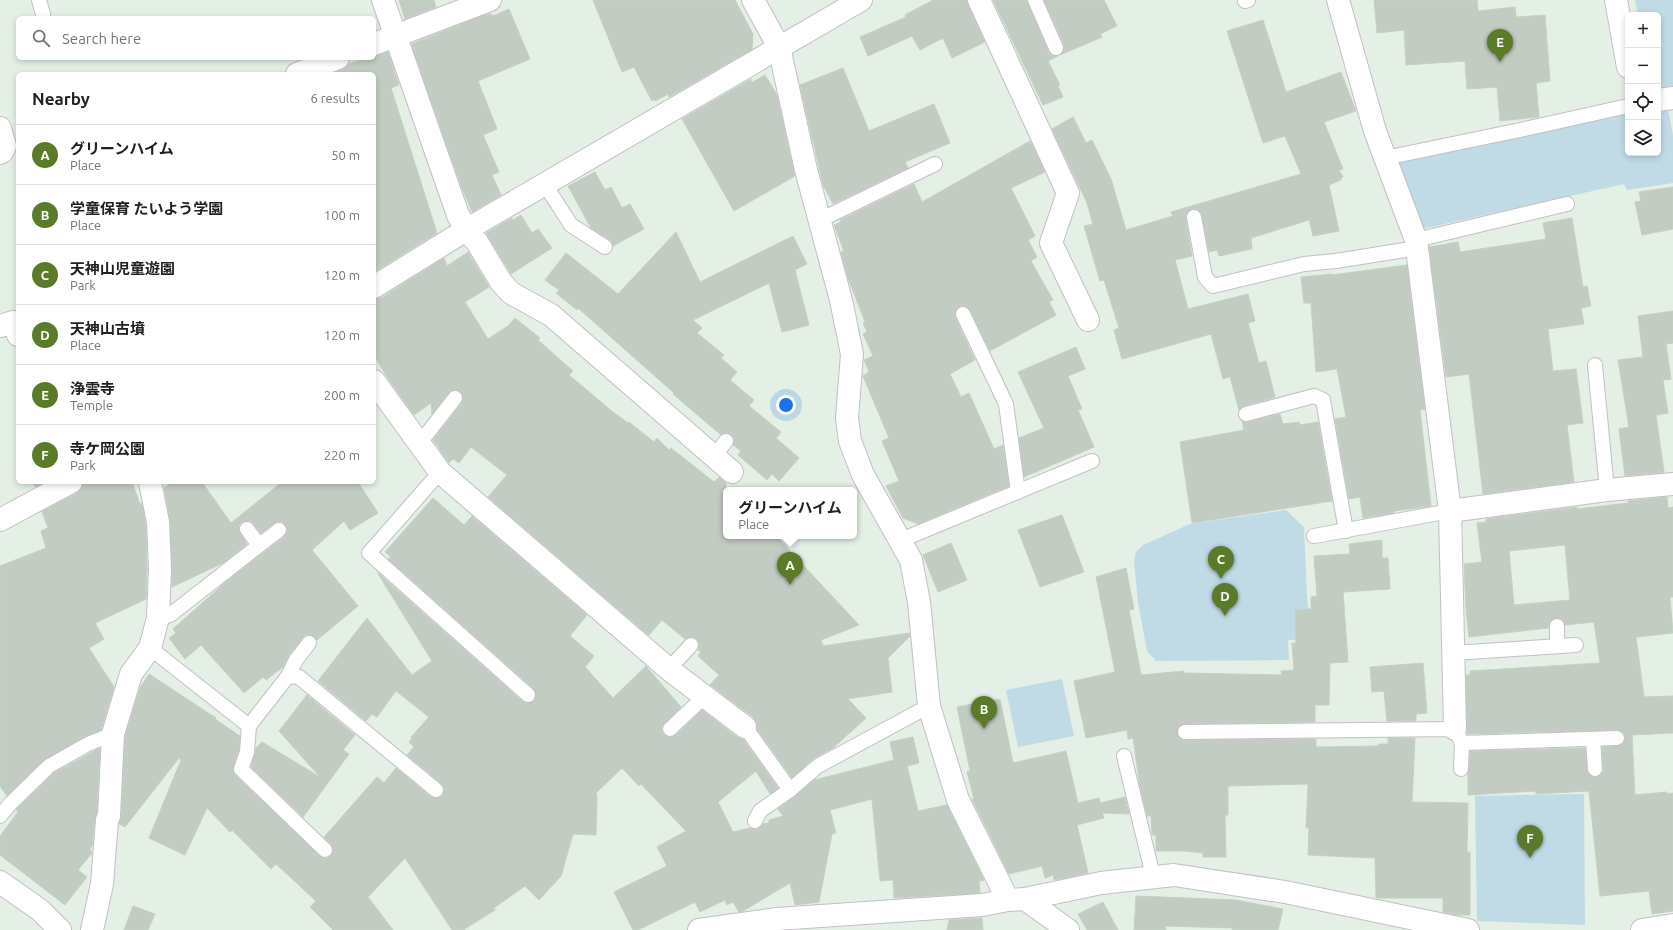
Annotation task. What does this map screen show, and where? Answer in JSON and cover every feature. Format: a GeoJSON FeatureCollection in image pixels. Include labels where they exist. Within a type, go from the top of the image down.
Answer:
{"type":"FeatureCollection","features":[{"type":"Feature","properties":{"kind":"street"},"geometry":{"type":"LineString","coordinates":[[383,0],[458,215],[466,230],[477,242],[501,282],[506,295],[551,315],[613,379],[720,449],[732,472]]}},
{"type":"Feature","properties":{"kind":"street"},"geometry":{"type":"LineString","coordinates":[[376,43],[490,0]]}},
{"type":"Feature","properties":{"kind":"street"},"geometry":{"type":"LineString","coordinates":[[753,0],[779,47],[806,170],[820,220],[852,354],[847,418],[850,441],[863,475],[911,560],[919,602],[929,706],[958,800],[1016,900],[1068,930]]}},
{"type":"Feature","properties":{"kind":"street"},"geometry":{"type":"LineString","coordinates":[[376,286],[544,184],[861,0]]}},
{"type":"Feature","properties":{"kind":"street"},"geometry":{"type":"LineString","coordinates":[[979,0],[1068,193],[1050,243],[1088,320]]}},
{"type":"Feature","properties":{"kind":"street"},"geometry":{"type":"LineString","coordinates":[[1338,0],[1375,131],[1416,244],[1450,511],[1458,736]]}},
{"type":"Feature","properties":{"kind":"street"},"geometry":{"type":"LineString","coordinates":[[1616,0],[1625,50]]}},
{"type":"Feature","properties":{"kind":"street"},"geometry":{"type":"LineString","coordinates":[[302,72],[333,60]]}},
{"type":"Feature","properties":{"kind":"street"},"geometry":{"type":"LineString","coordinates":[[1661,100],[1673,98]]}},
{"type":"Feature","properties":{"kind":"street"},"geometry":{"type":"LineString","coordinates":[[0,128],[5,146],[0,153]]}},
{"type":"Feature","properties":{"kind":"street"},"geometry":{"type":"LineString","coordinates":[[0,326],[13,322],[16,330]]}},
{"type":"Feature","properties":{"kind":"street"},"geometry":{"type":"LineString","coordinates":[[376,384],[440,472],[669,669],[745,727]]}},
{"type":"Feature","properties":{"kind":"street"},"geometry":{"type":"LineString","coordinates":[[0,520],[67,484]]}},
{"type":"Feature","properties":{"kind":"street"},"geometry":{"type":"LineString","coordinates":[[92,930],[102,884],[107,820],[109,816],[113,734],[131,674],[150,648],[158,618],[160,569],[158,522],[150,484]]}},
{"type":"Feature","properties":{"kind":"street"},"geometry":{"type":"LineString","coordinates":[[1450,511],[1607,490],[1673,484]]}},
{"type":"Feature","properties":{"kind":"street"},"geometry":{"type":"LineString","coordinates":[[711,929],[777,919],[982,905],[1016,900],[1101,883],[1153,876],[1174,875],[1285,892],[1468,930]]}},
{"type":"Feature","properties":{"kind":"street"},"geometry":{"type":"LineString","coordinates":[[0,882],[40,910],[60,930]]}},
{"type":"Feature","properties":{"kind":"street"},"geometry":{"type":"LineString","coordinates":[[1642,930],[1673,925]]}},
{"type":"Feature","properties":{"kind":"lane"},"geometry":{"type":"LineString","coordinates":[[39,0],[43,14]]}},
{"type":"Feature","properties":{"kind":"lane"},"geometry":{"type":"LineString","coordinates":[[1035,0],[1056,48]]}},
{"type":"Feature","properties":{"kind":"lane"},"geometry":{"type":"LineString","coordinates":[[1385,158],[1625,107]]}},
{"type":"Feature","properties":{"kind":"lane"},"geometry":{"type":"LineString","coordinates":[[820,220],[935,164]]}},
{"type":"Feature","properties":{"kind":"lane"},"geometry":{"type":"LineString","coordinates":[[544,184],[571,224],[605,247]]}},
{"type":"Feature","properties":{"kind":"lane"},"geometry":{"type":"LineString","coordinates":[[1194,217],[1205,277],[1213,286],[1304,264],[1336,261],[1416,244],[1567,204]]}},
{"type":"Feature","properties":{"kind":"lane"},"geometry":{"type":"LineString","coordinates":[[963,314],[1010,402],[1018,492]]}},
{"type":"Feature","properties":{"kind":"lane"},"geometry":{"type":"LineString","coordinates":[[1595,365],[1607,490]]}},
{"type":"Feature","properties":{"kind":"lane"},"geometry":{"type":"LineString","coordinates":[[1246,414],[1314,396],[1323,400],[1346,531]]}},
{"type":"Feature","properties":{"kind":"lane"},"geometry":{"type":"LineString","coordinates":[[419,444],[455,398]]}},
{"type":"Feature","properties":{"kind":"lane"},"geometry":{"type":"LineString","coordinates":[[901,540],[1092,461]]}},
{"type":"Feature","properties":{"kind":"lane"},"geometry":{"type":"LineString","coordinates":[[440,472],[369,553],[528,695]]}},
{"type":"Feature","properties":{"kind":"lane"},"geometry":{"type":"LineString","coordinates":[[1314,536],[1450,511]]}},
{"type":"Feature","properties":{"kind":"lane"},"geometry":{"type":"LineString","coordinates":[[247,529],[259,545]]}},
{"type":"Feature","properties":{"kind":"lane"},"geometry":{"type":"LineString","coordinates":[[158,618],[170,615],[279,530]]}},
{"type":"Feature","properties":{"kind":"lane"},"geometry":{"type":"LineString","coordinates":[[1557,626],[1558,646]]}},
{"type":"Feature","properties":{"kind":"lane"},"geometry":{"type":"LineString","coordinates":[[308,643],[296,660],[288,676],[249,726],[247,752],[241,769],[325,850]]}},
{"type":"Feature","properties":{"kind":"lane"},"geometry":{"type":"LineString","coordinates":[[1454,653],[1576,644]]}},
{"type":"Feature","properties":{"kind":"lane"},"geometry":{"type":"LineString","coordinates":[[669,669],[691,645]]}},
{"type":"Feature","properties":{"kind":"lane"},"geometry":{"type":"LineString","coordinates":[[150,648],[249,726]]}},
{"type":"Feature","properties":{"kind":"lane"},"geometry":{"type":"LineString","coordinates":[[288,676],[299,678],[436,790]]}},
{"type":"Feature","properties":{"kind":"lane"},"geometry":{"type":"LineString","coordinates":[[670,730],[705,696]]}},
{"type":"Feature","properties":{"kind":"lane"},"geometry":{"type":"LineString","coordinates":[[755,820],[760,811],[790,790],[818,766],[929,706]]}},
{"type":"Feature","properties":{"kind":"lane"},"geometry":{"type":"LineString","coordinates":[[745,727],[790,790]]}},
{"type":"Feature","properties":{"kind":"lane"},"geometry":{"type":"LineString","coordinates":[[1185,732],[1593,739],[1617,738]]}},
{"type":"Feature","properties":{"kind":"lane"},"geometry":{"type":"LineString","coordinates":[[0,816],[10,804],[49,766],[88,744],[113,734]]}},
{"type":"Feature","properties":{"kind":"lane"},"geometry":{"type":"LineString","coordinates":[[1458,736],[1461,769]]}},
{"type":"Feature","properties":{"kind":"lane"},"geometry":{"type":"LineString","coordinates":[[1593,739],[1595,769]]}},
{"type":"Feature","properties":{"kind":"lane"},"geometry":{"type":"LineString","coordinates":[[1124,756],[1153,876]]}},
{"type":"Feature","properties":{"kind":"shaded area"},"geometry":{"type":"Polygon","coordinates":[[[1635,0],[1673,0],[1673,102],[1667,104],[1673,135],[1673,183],[1627,190],[1624,184],[1422,229],[1393,163],[1625,111],[1625,156],[1661,156],[1661,12],[1637,12],[1635,0]]]}},
{"type":"Feature","properties":{"kind":"shaded area"},"geometry":{"type":"Polygon","coordinates":[[[1286,510],[1304,527],[1307,596],[1311,639],[1288,640],[1289,660],[1156,661],[1147,651],[1138,602],[1134,561],[1136,552],[1143,545],[1190,524],[1286,510]]]}},
{"type":"Feature","properties":{"kind":"shaded area"},"geometry":{"type":"Polygon","coordinates":[[[1062,679],[1074,736],[1018,747],[1006,690],[1062,679]]]}},
{"type":"Feature","properties":{"kind":"shaded area"},"geometry":{"type":"Polygon","coordinates":[[[1584,794],[1585,925],[1477,921],[1475,796],[1584,794]]]}},
{"type":"Feature","properties":{"kind":"building"},"geometry":{"type":"Polygon","coordinates":[[[399,0],[434,0],[436,7],[405,19],[399,0]]]}},
{"type":"Feature","properties":{"kind":"building"},"geometry":{"type":"Polygon","coordinates":[[[593,0],[735,0],[753,34],[752,49],[669,97],[668,94],[655,101],[654,99],[652,101],[634,67],[622,72],[593,0]]]}},
{"type":"Feature","properties":{"kind":"building"},"geometry":{"type":"Polygon","coordinates":[[[933,0],[967,0],[985,42],[952,58],[943,38],[920,50],[912,36],[868,56],[860,37],[906,17],[905,15],[933,0]]]}},
{"type":"Feature","properties":{"kind":"building"},"geometry":{"type":"Polygon","coordinates":[[[993,0],[1027,0],[1048,51],[1051,55],[1058,56],[1048,61],[1060,85],[1058,86],[1063,97],[1043,105],[993,0]]]}},
{"type":"Feature","properties":{"kind":"building"},"geometry":{"type":"Polygon","coordinates":[[[1044,0],[1104,0],[1117,26],[1100,34],[1102,37],[1060,55],[1064,49],[1064,45],[1044,0]]]}},
{"type":"Feature","properties":{"kind":"building"},"geometry":{"type":"Polygon","coordinates":[[[1374,0],[1477,0],[1478,11],[1515,7],[1516,17],[1545,15],[1550,81],[1536,83],[1539,117],[1500,121],[1497,87],[1467,89],[1465,61],[1406,65],[1404,30],[1377,33],[1374,0]]]}},
{"type":"Feature","properties":{"kind":"building"},"geometry":{"type":"Polygon","coordinates":[[[509,9],[530,59],[478,81],[497,129],[483,135],[499,172],[492,175],[501,195],[472,212],[462,188],[411,44],[482,16],[491,14],[493,16],[509,9]]]}},
{"type":"Feature","properties":{"kind":"building"},"geometry":{"type":"Polygon","coordinates":[[[1263,20],[1286,92],[1341,72],[1356,111],[1324,122],[1343,169],[1339,170],[1343,177],[1341,180],[1329,185],[1339,231],[1313,236],[1309,220],[1251,238],[1252,249],[1219,256],[1217,250],[1209,252],[1201,212],[1193,209],[1186,214],[1192,256],[1175,260],[1188,309],[1248,294],[1255,321],[1248,323],[1259,363],[1266,361],[1275,397],[1244,406],[1239,410],[1230,377],[1223,379],[1211,334],[1122,359],[1114,330],[1119,328],[1104,280],[1100,281],[1084,226],[1093,224],[1087,203],[1052,129],[1073,117],[1086,143],[1092,140],[1111,179],[1126,230],[1173,216],[1171,212],[1301,174],[1285,136],[1263,143],[1227,31],[1263,20]]]}},
{"type":"Feature","properties":{"kind":"building"},"geometry":{"type":"Polygon","coordinates":[[[388,52],[399,85],[391,88],[437,233],[376,271],[376,72],[336,72],[349,64],[361,60],[376,60],[376,55],[388,52]]]}},
{"type":"Feature","properties":{"kind":"building"},"geometry":{"type":"Polygon","coordinates":[[[843,68],[869,131],[934,104],[950,143],[905,162],[908,168],[833,204],[823,185],[800,85],[843,68]]]}},
{"type":"Feature","properties":{"kind":"building"},"geometry":{"type":"Polygon","coordinates":[[[765,75],[777,95],[795,176],[734,211],[682,119],[751,79],[751,83],[765,75]]]}},
{"type":"Feature","properties":{"kind":"building"},"geometry":{"type":"Polygon","coordinates":[[[1030,141],[1045,172],[1011,188],[1035,236],[1028,240],[1037,257],[1031,261],[1053,300],[1049,302],[1056,315],[990,351],[970,310],[964,306],[959,307],[956,310],[955,317],[975,360],[950,374],[961,397],[969,393],[994,449],[1003,445],[1009,486],[918,524],[903,518],[886,486],[899,481],[882,441],[889,438],[863,376],[869,372],[864,360],[873,356],[863,334],[867,332],[863,323],[865,322],[848,278],[841,252],[844,251],[834,225],[841,222],[840,220],[914,184],[922,202],[1030,141]]]}},
{"type":"Feature","properties":{"kind":"building"},"geometry":{"type":"Polygon","coordinates":[[[595,172],[605,190],[611,187],[622,208],[630,204],[644,229],[613,246],[610,240],[591,228],[568,186],[595,172]]]}},
{"type":"Feature","properties":{"kind":"building"},"geometry":{"type":"Polygon","coordinates":[[[1673,187],[1673,229],[1642,235],[1635,202],[1641,201],[1639,192],[1673,187]]]}},
{"type":"Feature","properties":{"kind":"building"},"geometry":{"type":"Polygon","coordinates":[[[521,215],[532,233],[538,229],[552,248],[511,274],[486,233],[512,218],[513,220],[521,215]]]}},
{"type":"Feature","properties":{"kind":"building"},"geometry":{"type":"Polygon","coordinates":[[[1572,218],[1583,287],[1587,286],[1591,306],[1581,308],[1584,324],[1548,329],[1553,371],[1576,369],[1583,423],[1567,425],[1574,482],[1483,494],[1469,374],[1446,377],[1429,247],[1458,242],[1460,252],[1546,239],[1543,223],[1572,218]]]}},
{"type":"Feature","properties":{"kind":"building"},"geometry":{"type":"Polygon","coordinates":[[[676,232],[700,282],[793,236],[807,264],[795,270],[809,325],[782,332],[769,283],[693,320],[702,328],[697,333],[724,355],[721,358],[737,372],[730,380],[754,400],[749,406],[781,432],[776,438],[799,458],[779,481],[772,474],[767,480],[738,455],[741,451],[733,445],[734,438],[731,434],[727,433],[721,435],[673,394],[674,393],[578,308],[577,310],[556,293],[559,290],[545,280],[566,253],[618,294],[676,232]]]}},
{"type":"Feature","properties":{"kind":"building"},"geometry":{"type":"Polygon","coordinates":[[[468,252],[489,287],[465,302],[488,339],[508,326],[515,318],[540,338],[538,340],[573,371],[569,375],[613,412],[628,423],[629,422],[654,442],[657,438],[669,450],[671,448],[714,482],[719,477],[726,483],[726,487],[723,487],[723,539],[779,539],[859,625],[821,640],[823,646],[909,633],[910,636],[888,658],[892,692],[848,699],[866,718],[833,748],[813,759],[792,778],[757,729],[757,723],[753,717],[710,685],[719,675],[698,656],[701,652],[698,650],[699,643],[697,639],[692,637],[685,639],[662,620],[649,635],[641,629],[488,497],[507,475],[471,447],[459,463],[453,459],[449,463],[433,440],[462,403],[463,399],[461,392],[456,390],[449,392],[432,414],[431,403],[414,415],[387,377],[376,358],[376,299],[381,298],[444,258],[447,266],[468,252]]]}},
{"type":"Feature","properties":{"kind":"building"},"geometry":{"type":"Polygon","coordinates":[[[1407,265],[1425,409],[1420,410],[1431,506],[1394,511],[1394,513],[1363,518],[1360,497],[1349,499],[1335,419],[1346,417],[1337,369],[1316,372],[1311,303],[1304,303],[1301,277],[1332,275],[1407,265]]]}},
{"type":"Feature","properties":{"kind":"building"},"geometry":{"type":"Polygon","coordinates":[[[1673,311],[1673,343],[1666,344],[1671,379],[1663,380],[1668,413],[1656,415],[1664,472],[1625,476],[1619,429],[1629,427],[1618,360],[1643,357],[1638,316],[1673,311]]]}},
{"type":"Feature","properties":{"kind":"building"},"geometry":{"type":"Polygon","coordinates":[[[1076,347],[1085,369],[1068,376],[1082,409],[1078,410],[1094,447],[1024,477],[1019,438],[1044,428],[1018,372],[1076,347]]]}},
{"type":"Feature","properties":{"kind":"building"},"geometry":{"type":"Polygon","coordinates":[[[1280,414],[1283,424],[1299,422],[1300,425],[1318,422],[1332,501],[1192,523],[1180,442],[1244,430],[1242,421],[1248,422],[1280,414]]]}},
{"type":"Feature","properties":{"kind":"building"},"geometry":{"type":"Polygon","coordinates":[[[34,484],[41,484],[35,487],[34,484]]]}},
{"type":"Feature","properties":{"kind":"building"},"geometry":{"type":"Polygon","coordinates":[[[83,484],[133,484],[140,504],[142,503],[146,524],[146,599],[95,623],[104,639],[89,648],[114,687],[101,730],[84,737],[45,759],[7,796],[0,786],[0,566],[46,548],[41,531],[48,528],[42,511],[77,493],[82,488],[83,484]]]}},
{"type":"Feature","properties":{"kind":"building"},"geometry":{"type":"Polygon","coordinates":[[[169,484],[203,484],[231,523],[280,484],[359,484],[378,513],[350,530],[344,521],[312,550],[358,606],[317,640],[310,635],[305,635],[289,655],[283,667],[266,680],[263,677],[244,693],[201,645],[185,659],[169,638],[176,633],[173,629],[228,580],[284,537],[287,529],[283,522],[277,522],[261,533],[251,521],[242,522],[239,525],[239,530],[247,544],[223,563],[172,587],[170,521],[164,488],[169,484]]]}},
{"type":"Feature","properties":{"kind":"building"},"geometry":{"type":"Polygon","coordinates":[[[1667,497],[1668,508],[1673,507],[1673,597],[1670,597],[1673,633],[1636,637],[1644,697],[1673,696],[1673,733],[1632,735],[1635,795],[1667,792],[1667,794],[1673,793],[1673,911],[1652,914],[1649,891],[1600,896],[1589,791],[1536,794],[1536,791],[1468,795],[1470,751],[1585,748],[1588,773],[1591,776],[1596,777],[1603,772],[1602,747],[1621,745],[1625,738],[1624,733],[1617,730],[1467,734],[1466,675],[1470,675],[1470,671],[1600,663],[1594,622],[1565,625],[1562,619],[1557,618],[1550,621],[1548,628],[1469,637],[1464,564],[1482,562],[1477,523],[1486,522],[1486,519],[1577,507],[1577,509],[1628,503],[1628,501],[1667,497]],[[1565,545],[1509,551],[1514,605],[1570,600],[1565,545]]]}},
{"type":"Feature","properties":{"kind":"building"},"geometry":{"type":"Polygon","coordinates":[[[433,498],[464,525],[472,516],[587,615],[570,636],[594,656],[585,667],[613,698],[646,666],[681,707],[662,726],[664,735],[672,737],[676,735],[702,710],[737,737],[743,739],[778,788],[770,794],[756,771],[718,802],[733,832],[750,828],[756,829],[763,824],[769,823],[769,820],[783,816],[778,809],[814,780],[894,760],[890,742],[913,737],[919,763],[907,766],[918,811],[947,805],[984,880],[979,881],[980,893],[894,898],[893,880],[880,881],[872,799],[830,810],[836,833],[832,834],[819,902],[795,905],[790,883],[743,911],[739,912],[733,902],[727,905],[725,900],[700,912],[695,902],[638,930],[633,930],[614,892],[667,866],[657,847],[686,831],[641,784],[639,786],[622,768],[596,793],[596,835],[573,834],[561,876],[539,900],[525,886],[494,908],[495,910],[463,930],[452,930],[405,858],[368,897],[393,930],[333,930],[310,907],[316,901],[276,864],[271,869],[232,830],[230,832],[207,808],[185,855],[149,838],[181,760],[179,758],[125,827],[119,824],[121,817],[125,736],[140,688],[149,674],[216,718],[215,719],[240,736],[239,750],[233,767],[235,775],[323,858],[328,858],[333,852],[331,844],[324,837],[377,777],[384,783],[396,768],[431,797],[435,798],[442,796],[444,791],[442,784],[407,755],[414,747],[409,742],[412,738],[411,737],[429,717],[396,691],[377,717],[372,714],[366,721],[318,681],[367,618],[412,675],[432,661],[377,572],[522,701],[527,703],[534,701],[536,696],[534,689],[388,559],[391,557],[385,552],[433,498]]]}},
{"type":"Feature","properties":{"kind":"building"},"geometry":{"type":"Polygon","coordinates":[[[1062,515],[1084,572],[1040,587],[1018,530],[1062,515]]]}},
{"type":"Feature","properties":{"kind":"building"},"geometry":{"type":"Polygon","coordinates":[[[1382,540],[1382,558],[1388,558],[1390,589],[1343,592],[1348,662],[1330,663],[1329,705],[1315,705],[1315,722],[1185,724],[1178,728],[1177,732],[1181,739],[1185,740],[1316,739],[1316,747],[1378,746],[1379,744],[1388,744],[1388,738],[1415,738],[1412,802],[1468,803],[1467,852],[1470,852],[1470,915],[1455,915],[1443,912],[1443,898],[1376,898],[1375,858],[1308,855],[1309,828],[1306,828],[1308,784],[1228,786],[1228,815],[1225,815],[1226,857],[1203,857],[1203,853],[1185,851],[1156,851],[1156,835],[1152,835],[1151,816],[1147,816],[1140,787],[1133,738],[1128,739],[1127,730],[1086,738],[1074,681],[1115,672],[1096,577],[1126,568],[1134,609],[1129,610],[1141,675],[1184,671],[1184,673],[1282,675],[1281,671],[1294,670],[1292,643],[1296,643],[1295,610],[1311,609],[1311,597],[1317,596],[1314,556],[1350,554],[1349,544],[1382,540]]]}},
{"type":"Feature","properties":{"kind":"building"},"geometry":{"type":"Polygon","coordinates":[[[951,543],[967,580],[938,592],[923,555],[951,543]]]}},
{"type":"Feature","properties":{"kind":"building"},"geometry":{"type":"Polygon","coordinates":[[[1423,663],[1427,713],[1416,714],[1416,721],[1387,721],[1384,691],[1372,692],[1370,667],[1423,663]]]}},
{"type":"Feature","properties":{"kind":"building"},"geometry":{"type":"Polygon","coordinates":[[[307,695],[355,735],[343,750],[349,754],[303,817],[251,767],[256,748],[262,742],[320,777],[279,731],[307,695]]]}},
{"type":"Feature","properties":{"kind":"building"},"geometry":{"type":"Polygon","coordinates":[[[1000,699],[1013,763],[1066,751],[1078,803],[1099,798],[1100,803],[1125,797],[1129,814],[1102,813],[1104,818],[1077,825],[1088,873],[1054,880],[1053,875],[1045,878],[1042,866],[1009,874],[972,799],[974,799],[967,772],[970,771],[957,707],[1000,699]]]}},
{"type":"Feature","properties":{"kind":"building"},"geometry":{"type":"Polygon","coordinates":[[[100,748],[97,813],[92,846],[90,849],[92,853],[78,870],[87,877],[65,905],[0,855],[0,836],[18,812],[16,810],[54,773],[100,748]]]}},
{"type":"Feature","properties":{"kind":"building"},"geometry":{"type":"Polygon","coordinates":[[[1136,896],[1236,900],[1283,909],[1278,930],[1232,930],[1233,928],[1165,926],[1166,930],[1134,930],[1136,896]]]}},
{"type":"Feature","properties":{"kind":"building"},"geometry":{"type":"Polygon","coordinates":[[[1103,902],[1118,930],[1087,930],[1078,914],[1103,902]]]}},
{"type":"Feature","properties":{"kind":"building"},"geometry":{"type":"Polygon","coordinates":[[[133,906],[155,914],[148,930],[124,930],[133,906]]]}},
{"type":"Feature","properties":{"kind":"building"},"geometry":{"type":"Polygon","coordinates":[[[982,918],[983,930],[947,930],[949,920],[982,918]]]}},
{"type":"Feature","properties":{"kind":"place","name":"浄雲寺"},"geometry":{"type":"Point","coordinates":[1500,62]}},
{"type":"Feature","properties":{"kind":"place","name":"天神山児童遊園"},"geometry":{"type":"Point","coordinates":[1221,579]}},
{"type":"Feature","properties":{"kind":"place","name":"グリーンハイム"},"geometry":{"type":"Point","coordinates":[790,585]}},
{"type":"Feature","properties":{"kind":"place","name":"天神山古墳"},"geometry":{"type":"Point","coordinates":[1225,616]}},
{"type":"Feature","properties":{"kind":"place","name":"学童保育 たいよう学園"},"geometry":{"type":"Point","coordinates":[984,729]}},
{"type":"Feature","properties":{"kind":"place","name":"寺ケ岡公園"},"geometry":{"type":"Point","coordinates":[1530,858]}}]}
